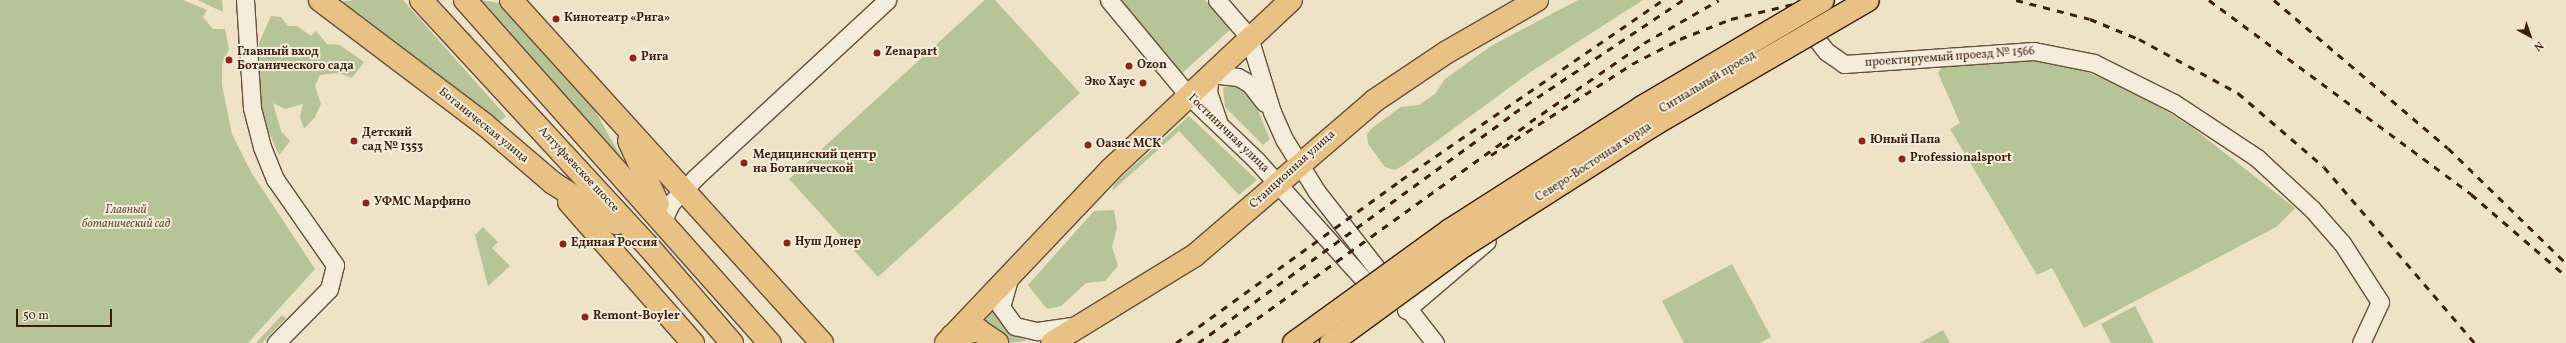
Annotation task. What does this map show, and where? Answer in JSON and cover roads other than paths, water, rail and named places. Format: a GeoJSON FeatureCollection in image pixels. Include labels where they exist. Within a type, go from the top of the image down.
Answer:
{"type":"FeatureCollection","features":[{"type":"Feature","properties":{"kind":"main road","name":"Ботаническая улица"},"geometry":{"type":"LineString","coordinates":[[320,0],[484,124],[553,183],[650,247]]}},
{"type":"Feature","properties":{"kind":"main road","name":"Алтуфьевское шоссе"},"geometry":{"type":"LineString","coordinates":[[421,0],[561,153],[650,247],[732,343]]}},
{"type":"Feature","properties":{"kind":"main road"},"geometry":{"type":"LineString","coordinates":[[464,0],[679,237],[770,343]]}},
{"type":"Feature","properties":{"kind":"main road"},"geometry":{"type":"LineString","coordinates":[[511,0],[609,107],[682,191],[822,343]]}},
{"type":"Feature","properties":{"kind":"main road"},"geometry":{"type":"LineString","coordinates":[[949,339],[1110,170],[1187,94],[1291,0]]}},
{"type":"Feature","properties":{"kind":"main road","name":"Станционная улица"},"geometry":{"type":"LineString","coordinates":[[1052,343],[1194,256],[1337,130],[1417,72],[1537,0]]}},
{"type":"Feature","properties":{"kind":"main road","name":"Северо-Восточная хорда"},"geometry":{"type":"LineString","coordinates":[[1294,343],[1457,226],[1642,107],[1824,0]]}},
{"type":"Feature","properties":{"kind":"main road","name":"Северо-Восточная хорда"},"geometry":{"type":"LineString","coordinates":[[1331,343],[1465,245],[1655,124],[1868,0]]}},
{"type":"Feature","properties":{"kind":"main road"},"geometry":{"type":"LineString","coordinates":[[609,107],[665,216],[679,237]]}},
{"type":"Feature","properties":{"kind":"main road"},"geometry":{"type":"LineString","coordinates":[[561,153],[593,209],[611,251]]}},
{"type":"Feature","properties":{"kind":"main road"},"geometry":{"type":"LineString","coordinates":[[553,183],[693,343]]}},
{"type":"Feature","properties":{"kind":"main road"},"geometry":{"type":"LineString","coordinates":[[949,339],[978,330],[998,343]]}},
{"type":"Feature","properties":{"kind":"street"},"geometry":{"type":"LineString","coordinates":[[245,0],[252,108],[262,147],[275,179],[334,265],[329,289],[276,343]]}},
{"type":"Feature","properties":{"kind":"street"},"geometry":{"type":"LineString","coordinates":[[665,216],[682,191],[887,0]]}},
{"type":"Feature","properties":{"kind":"street","name":"Гостиничная улица"},"geometry":{"type":"LineString","coordinates":[[1109,0],[1187,94],[1219,124],[1277,184],[1366,282],[1383,290],[1406,310]]}},
{"type":"Feature","properties":{"kind":"street","name":"Гостиничная улица"},"geometry":{"type":"LineString","coordinates":[[1217,0],[1250,38],[1272,112],[1299,164],[1322,201],[1338,216],[1406,310],[1435,343]]}},
{"type":"Feature","properties":{"kind":"street","name":"Сигнальный проезд"},"geometry":{"type":"LineString","coordinates":[[1406,310],[1575,170],[1650,117],[1804,23],[1847,0]]}},
{"type":"Feature","properties":{"kind":"street","name":"проектируемый проезд № 1566"},"geometry":{"type":"LineString","coordinates":[[1804,23],[1827,52],[1844,64],[2034,51],[2094,63],[2180,106],[2257,158],[2312,209],[2342,243],[2380,302],[2361,343]]}},
{"type":"Feature","properties":{"kind":"street"},"geometry":{"type":"LineString","coordinates":[[1219,124],[1208,92],[1210,74],[1231,75],[1244,80],[1272,112]]}},
{"type":"Feature","properties":{"kind":"street"},"geometry":{"type":"LineString","coordinates":[[1017,266],[1002,299],[1009,322],[1031,331],[1082,324]]}},
{"type":"Feature","properties":{"kind":"railway"},"geometry":{"type":"LineString","coordinates":[[1176,343],[1401,180],[1663,0]]}},
{"type":"Feature","properties":{"kind":"railway"},"geometry":{"type":"LineString","coordinates":[[1198,343],[1514,113],[1683,0]]}},
{"type":"Feature","properties":{"kind":"railway"},"geometry":{"type":"LineString","coordinates":[[1223,343],[1530,122],[1644,43],[1719,0]]}},
{"type":"Feature","properties":{"kind":"railway"},"geometry":{"type":"LineString","coordinates":[[1491,155],[1632,64],[1680,39],[1731,19],[1810,0]]}},
{"type":"Feature","properties":{"kind":"railway"},"geometry":{"type":"LineString","coordinates":[[2016,0],[2090,19],[2139,39],[2238,93],[2324,167],[2475,343]]}},
{"type":"Feature","properties":{"kind":"railway"},"geometry":{"type":"LineString","coordinates":[[2209,0],[2471,194],[2566,276]]}},
{"type":"Feature","properties":{"kind":"railway"},"geometry":{"type":"LineString","coordinates":[[2274,0],[2448,148],[2566,263]]}},
{"type":"Feature","properties":{"kind":"place","name":"Кинотеатр «Рига»"},"geometry":{"type":"Point","coordinates":[556,19]}},
{"type":"Feature","properties":{"kind":"place","name":"Zenapart"},"geometry":{"type":"Point","coordinates":[877,53]}},
{"type":"Feature","properties":{"kind":"place","name":"Рига"},"geometry":{"type":"Point","coordinates":[633,58]}},
{"type":"Feature","properties":{"kind":"place","name":"Главный вход Ботанического сада"},"geometry":{"type":"Point","coordinates":[229,60]}},
{"type":"Feature","properties":{"kind":"place","name":"Ozon"},"geometry":{"type":"Point","coordinates":[1129,66]}},
{"type":"Feature","properties":{"kind":"place","name":"Эко Хаус"},"geometry":{"type":"Point","coordinates":[1143,83]}},
{"type":"Feature","properties":{"kind":"place","name":"Детский сад № 1353"},"geometry":{"type":"Point","coordinates":[354,141]}},
{"type":"Feature","properties":{"kind":"place","name":"Юный Папа"},"geometry":{"type":"Point","coordinates":[1862,141]}},
{"type":"Feature","properties":{"kind":"place","name":"Оазис МСК"},"geometry":{"type":"Point","coordinates":[1088,145]}},
{"type":"Feature","properties":{"kind":"place","name":"Professionalsport"},"geometry":{"type":"Point","coordinates":[1902,159]}},
{"type":"Feature","properties":{"kind":"place","name":"Медицинский центр на Ботанической"},"geometry":{"type":"Point","coordinates":[744,163]}},
{"type":"Feature","properties":{"kind":"place","name":"УФМС Марфино"},"geometry":{"type":"Point","coordinates":[366,203]}},
{"type":"Feature","properties":{"kind":"place","name":"Нуш Донер"},"geometry":{"type":"Point","coordinates":[787,243]}},
{"type":"Feature","properties":{"kind":"place","name":"Единая Россия"},"geometry":{"type":"Point","coordinates":[563,244]}},
{"type":"Feature","properties":{"kind":"place","name":"Remont-Boyler"},"geometry":{"type":"Point","coordinates":[585,317]}},
{"type":"Feature","properties":{"kind":"park label","name":"Главный ботанический сад"},"geometry":{"type":"Point","coordinates":[126,218]}}]}
